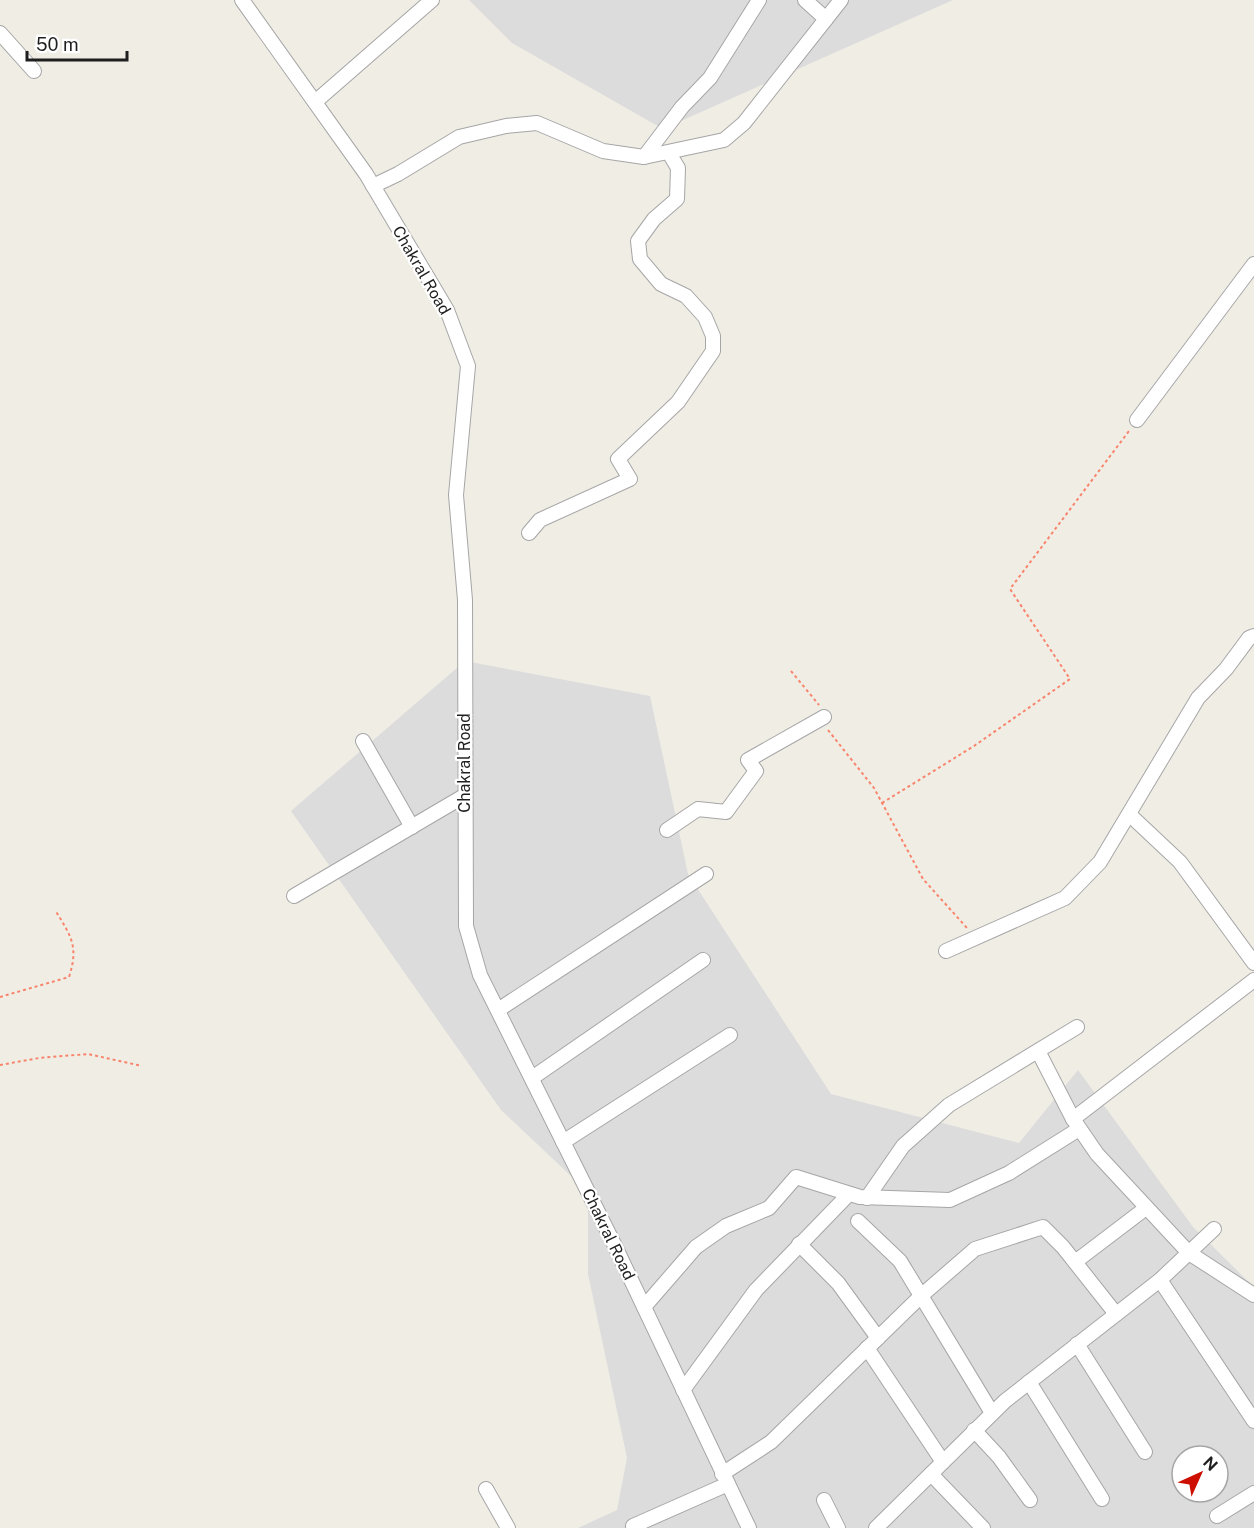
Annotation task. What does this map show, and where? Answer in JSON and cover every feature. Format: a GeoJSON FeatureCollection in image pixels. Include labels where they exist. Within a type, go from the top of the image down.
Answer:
{"type":"FeatureCollection","features":[{"type":"Feature","properties":{"kind":"street","name":"Chakral Road"},"geometry":{"type":"LineString","coordinates":[[242,0],[373,186],[447,310],[468,366],[456,495],[465,600],[466,926],[480,975],[644,1307],[749,1528]]}},
{"type":"Feature","properties":{"kind":"street"},"geometry":{"type":"LineString","coordinates":[[315,102],[432,0]]}},
{"type":"Feature","properties":{"kind":"street"},"geometry":{"type":"LineString","coordinates":[[644,157],[682,108],[710,78],[759,0]]}},
{"type":"Feature","properties":{"kind":"street"},"geometry":{"type":"LineString","coordinates":[[805,0],[826,19]]}},
{"type":"Feature","properties":{"kind":"street"},"geometry":{"type":"LineString","coordinates":[[373,186],[398,174],[459,136],[506,126],[537,123],[603,151],[644,157],[724,140],[744,123],[842,0]]}},
{"type":"Feature","properties":{"kind":"street"},"geometry":{"type":"LineString","coordinates":[[0,33],[34,71]]}},
{"type":"Feature","properties":{"kind":"street"},"geometry":{"type":"LineString","coordinates":[[529,533],[540,520],[630,479],[618,459],[678,402],[713,351],[713,336],[705,316],[686,296],[661,284],[640,259],[638,241],[654,219],[677,199],[678,168],[669,153]]}},
{"type":"Feature","properties":{"kind":"street"},"geometry":{"type":"LineString","coordinates":[[1137,420],[1254,264]]}},
{"type":"Feature","properties":{"kind":"street"},"geometry":{"type":"LineString","coordinates":[[946,951],[1065,898],[1100,862],[1198,698],[1226,669],[1249,638],[1254,636]]}},
{"type":"Feature","properties":{"kind":"street"},"geometry":{"type":"LineString","coordinates":[[667,830],[698,809],[726,812],[756,771],[748,760],[824,717]]}},
{"type":"Feature","properties":{"kind":"street"},"geometry":{"type":"LineString","coordinates":[[363,741],[412,827]]}},
{"type":"Feature","properties":{"kind":"street"},"geometry":{"type":"LineString","coordinates":[[294,896],[464,796]]}},
{"type":"Feature","properties":{"kind":"street"},"geometry":{"type":"LineString","coordinates":[[1130,815],[1180,862],[1254,963]]}},
{"type":"Feature","properties":{"kind":"street"},"geometry":{"type":"LineString","coordinates":[[498,1011],[706,874]]}},
{"type":"Feature","properties":{"kind":"street"},"geometry":{"type":"LineString","coordinates":[[532,1078],[703,960]]}},
{"type":"Feature","properties":{"kind":"street"},"geometry":{"type":"LineString","coordinates":[[644,1307],[696,1247],[726,1226],[769,1208],[796,1177],[867,1198],[950,1200],[1009,1173],[1076,1124],[1254,980]]}},
{"type":"Feature","properties":{"kind":"street"},"geometry":{"type":"LineString","coordinates":[[867,1198],[903,1146],[949,1105],[1077,1027]]}},
{"type":"Feature","properties":{"kind":"street"},"geometry":{"type":"LineString","coordinates":[[563,1142],[730,1035]]}},
{"type":"Feature","properties":{"kind":"street"},"geometry":{"type":"LineString","coordinates":[[1038,1051],[1076,1124],[1097,1154],[1189,1253],[1254,1295]]}},
{"type":"Feature","properties":{"kind":"street"},"geometry":{"type":"LineString","coordinates":[[683,1390],[756,1290],[849,1194]]}},
{"type":"Feature","properties":{"kind":"street"},"geometry":{"type":"LineString","coordinates":[[1075,1262],[1146,1208]]}},
{"type":"Feature","properties":{"kind":"street"},"geometry":{"type":"LineString","coordinates":[[858,1221],[900,1261],[992,1413]]}},
{"type":"Feature","properties":{"kind":"street"},"geometry":{"type":"LineString","coordinates":[[634,1528],[633,1526],[725,1479],[771,1442],[797,1413],[975,1248],[1043,1227],[1075,1262],[1116,1314]]}},
{"type":"Feature","properties":{"kind":"street"},"geometry":{"type":"LineString","coordinates":[[876,1528],[992,1413],[1160,1281],[1214,1229]]}},
{"type":"Feature","properties":{"kind":"street"},"geometry":{"type":"LineString","coordinates":[[799,1244],[838,1283],[943,1462]]}},
{"type":"Feature","properties":{"kind":"street"},"geometry":{"type":"LineString","coordinates":[[1160,1281],[1254,1421]]}},
{"type":"Feature","properties":{"kind":"street"},"geometry":{"type":"LineString","coordinates":[[1077,1344],[1145,1452]]}},
{"type":"Feature","properties":{"kind":"street"},"geometry":{"type":"LineString","coordinates":[[1029,1382],[1102,1499]]}},
{"type":"Feature","properties":{"kind":"street"},"geometry":{"type":"LineString","coordinates":[[974,1430],[999,1457],[1030,1500]]}},
{"type":"Feature","properties":{"kind":"street"},"geometry":{"type":"LineString","coordinates":[[931,1474],[983,1528]]}},
{"type":"Feature","properties":{"kind":"street"},"geometry":{"type":"LineString","coordinates":[[486,1489],[508,1528]]}},
{"type":"Feature","properties":{"kind":"street"},"geometry":{"type":"LineString","coordinates":[[1217,1516],[1254,1493]]}},
{"type":"Feature","properties":{"kind":"street"},"geometry":{"type":"LineString","coordinates":[[824,1500],[838,1528]]}},
{"type":"Feature","properties":{"kind":"path"},"geometry":{"type":"LineString","coordinates":[[882,803],[974,746],[1070,679],[1010,589],[1137,420]]}},
{"type":"Feature","properties":{"kind":"path"},"geometry":{"type":"LineString","coordinates":[[791,672],[820,706],[828,730],[874,788],[924,879],[974,938]]}},
{"type":"Feature","properties":{"kind":"path"},"geometry":{"type":"LineString","coordinates":[[0,997],[69,977],[75,957],[71,936],[55,910]]}},
{"type":"Feature","properties":{"kind":"path"},"geometry":{"type":"LineString","coordinates":[[0,1065],[39,1058],[88,1054],[142,1066]]}},
{"type":"Feature","properties":{"kind":"shaded area"},"geometry":{"type":"Polygon","coordinates":[[[469,0],[953,0],[663,129],[512,43],[469,0]]]}},
{"type":"Feature","properties":{"kind":"shaded area"},"geometry":{"type":"Polygon","coordinates":[[[465,661],[650,696],[688,874],[831,1094],[1019,1143],[1078,1070],[1193,1227],[1254,1287],[1254,1528],[578,1528],[617,1510],[627,1458],[588,1274],[588,1192],[501,1110],[291,811],[465,661]]]}}]}
